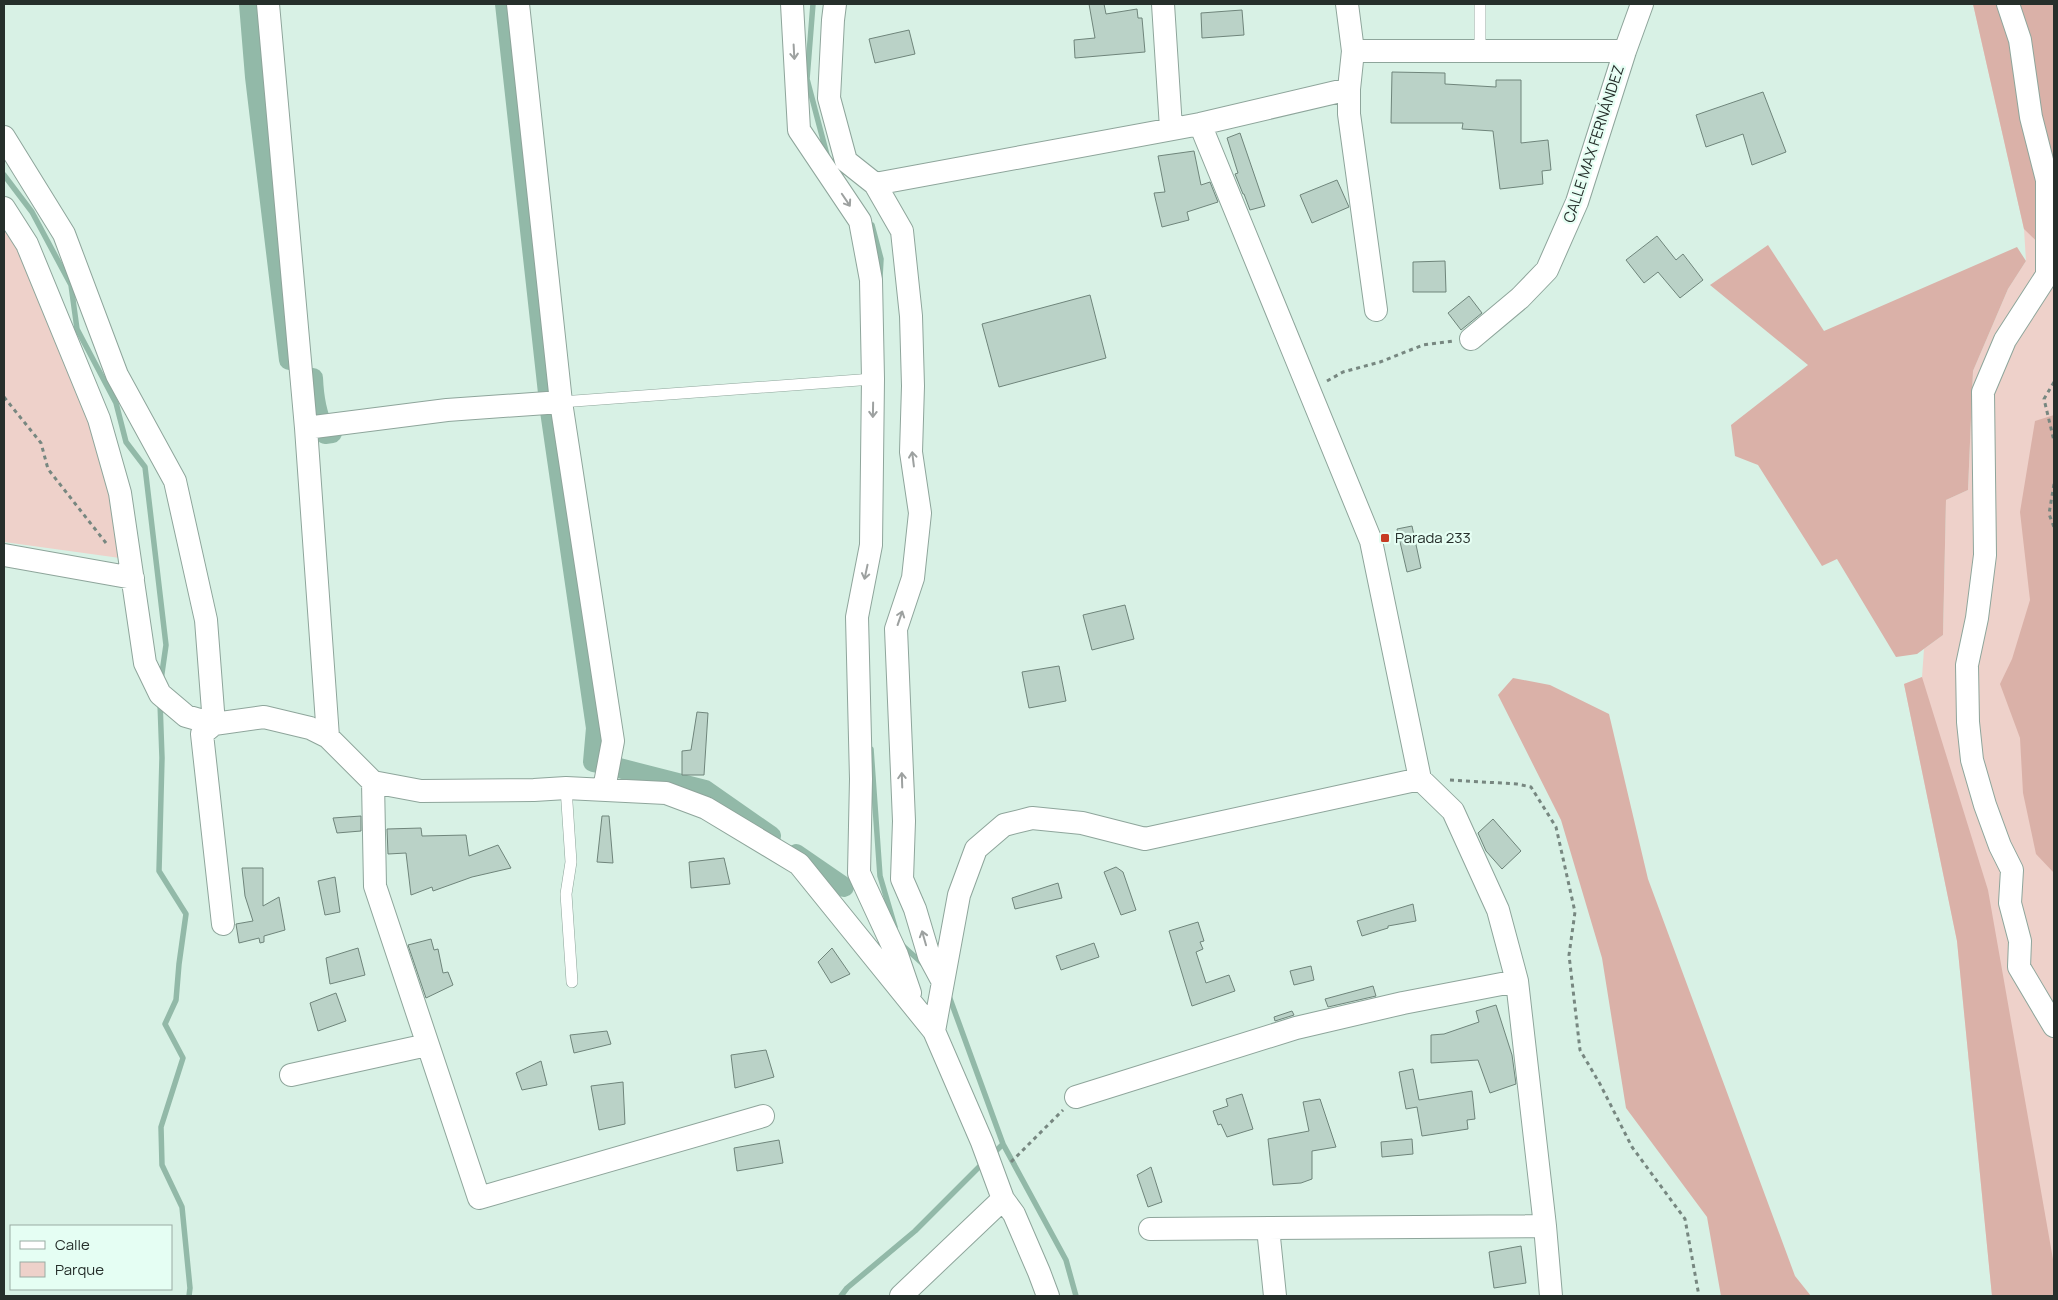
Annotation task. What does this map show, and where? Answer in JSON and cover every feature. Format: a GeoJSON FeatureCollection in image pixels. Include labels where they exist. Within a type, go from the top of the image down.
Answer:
{"type":"FeatureCollection","features":[{"type":"Feature","properties":{"kind":"street"},"geometry":{"type":"LineString","coordinates":[[268,4],[306,428],[328,737]]}},
{"type":"Feature","properties":{"kind":"street"},"geometry":{"type":"LineString","coordinates":[[518,4],[561,402],[613,740],[604,789]]}},
{"type":"Feature","properties":{"kind":"street"},"geometry":{"type":"LineString","coordinates":[[792,4],[799,130],[860,221],[871,280],[873,379],[871,545],[856,617],[861,779],[858,873],[897,955],[916,1008]]}},
{"type":"Feature","properties":{"kind":"street"},"geometry":{"type":"LineString","coordinates":[[835,4],[829,98],[846,161],[874,184],[902,231],[911,316],[912,452],[920,513],[913,578],[896,628],[904,821],[902,879],[915,909],[929,956],[943,982]]}},
{"type":"Feature","properties":{"kind":"street"},"geometry":{"type":"LineString","coordinates":[[1163,4],[1171,128]]}},
{"type":"Feature","properties":{"kind":"street"},"geometry":{"type":"LineString","coordinates":[[1346,4],[1353,51],[1349,89],[1349,114],[1376,310]]}},
{"type":"Feature","properties":{"kind":"street","name":"CALLE MAX FERNÁNDEZ"},"geometry":{"type":"LineString","coordinates":[[1471,339],[1520,298],[1547,270],[1577,202],[1642,4]]}},
{"type":"Feature","properties":{"kind":"street"},"geometry":{"type":"LineString","coordinates":[[2008,4],[2020,40],[2031,118],[2047,180],[2047,275],[2005,340],[1983,392],[1985,555],[1977,618],[1967,665],[1968,722],[1972,760],[1985,805],[2000,846],[2012,870],[2010,903],[2020,941],[2019,967],[2054,1026]]}},
{"type":"Feature","properties":{"kind":"street"},"geometry":{"type":"LineString","coordinates":[[1353,51],[1625,51]]}},
{"type":"Feature","properties":{"kind":"street"},"geometry":{"type":"LineString","coordinates":[[874,184],[1200,124],[1349,89]]}},
{"type":"Feature","properties":{"kind":"street"},"geometry":{"type":"LineString","coordinates":[[1200,124],[1371,541],[1420,779],[1453,811],[1498,910],[1518,980],[1551,1296]]}},
{"type":"Feature","properties":{"kind":"street"},"geometry":{"type":"LineString","coordinates":[[4,137],[64,234],[117,375],[175,480],[206,620],[214,724]]}},
{"type":"Feature","properties":{"kind":"street"},"geometry":{"type":"LineString","coordinates":[[4,208],[27,244],[99,419],[120,492],[145,664],[160,694],[186,716],[214,724],[264,717],[310,728],[328,737],[373,782],[421,791],[566,788],[666,793],[706,808],[799,864],[934,1030],[982,1142],[1003,1200],[1014,1214],[1048,1296]]}},
{"type":"Feature","properties":{"kind":"street"},"geometry":{"type":"LineString","coordinates":[[306,428],[447,410],[561,402]]}},
{"type":"Feature","properties":{"kind":"street"},"geometry":{"type":"LineString","coordinates":[[4,555],[133,578]]}},
{"type":"Feature","properties":{"kind":"street"},"geometry":{"type":"LineString","coordinates":[[214,724],[202,734],[223,924]]}},
{"type":"Feature","properties":{"kind":"street"},"geometry":{"type":"LineString","coordinates":[[934,1030],[959,895],[976,850],[1004,825],[1032,818],[1082,823],[1145,839],[1420,779]]}},
{"type":"Feature","properties":{"kind":"street"},"geometry":{"type":"LineString","coordinates":[[373,782],[375,886],[479,1198],[763,1116]]}},
{"type":"Feature","properties":{"kind":"street"},"geometry":{"type":"LineString","coordinates":[[1076,1097],[1296,1028],[1402,1003],[1518,980]]}},
{"type":"Feature","properties":{"kind":"street"},"geometry":{"type":"LineString","coordinates":[[291,1074],[427,1045]]}},
{"type":"Feature","properties":{"kind":"street"},"geometry":{"type":"LineString","coordinates":[[901,1296],[1003,1200]]}},
{"type":"Feature","properties":{"kind":"street"},"geometry":{"type":"LineString","coordinates":[[1150,1229],[1545,1226]]}},
{"type":"Feature","properties":{"kind":"street"},"geometry":{"type":"LineString","coordinates":[[1268,1228],[1275,1296]]}},
{"type":"Feature","properties":{"kind":"lane"},"geometry":{"type":"LineString","coordinates":[[1480,4],[1480,51]]}},
{"type":"Feature","properties":{"kind":"lane"},"geometry":{"type":"LineString","coordinates":[[561,402],[873,379]]}},
{"type":"Feature","properties":{"kind":"lane"},"geometry":{"type":"LineString","coordinates":[[566,788],[571,862],[566,894],[572,982]]}},
{"type":"Feature","properties":{"kind":"path"},"geometry":{"type":"LineString","coordinates":[[1310,390],[1343,372],[1380,362],[1423,345],[1471,339]]}},
{"type":"Feature","properties":{"kind":"path"},"geometry":{"type":"LineString","coordinates":[[2054,382],[2044,399],[2054,441]]}},
{"type":"Feature","properties":{"kind":"path"},"geometry":{"type":"LineString","coordinates":[[4,398],[41,443],[48,468],[109,547]]}},
{"type":"Feature","properties":{"kind":"path"},"geometry":{"type":"LineString","coordinates":[[2054,484],[2049,514],[2054,527]]}},
{"type":"Feature","properties":{"kind":"path"},"geometry":{"type":"LineString","coordinates":[[1420,779],[1516,784],[1531,787],[1556,827],[1575,912],[1569,955],[1580,1050],[1600,1084],[1632,1147],[1686,1219],[1699,1296]]}},
{"type":"Feature","properties":{"kind":"path"},"geometry":{"type":"LineString","coordinates":[[993,1170],[1012,1161],[1076,1097]]}},
{"type":"Feature","properties":{"kind":"green space"},"geometry":{"type":"Polygon","coordinates":[[[1973,4],[2054,4],[2054,1296],[1992,1296],[1957,941],[1904,684],[1922,677],[1924,649],[1943,635],[1946,500],[1968,490],[1973,371],[2008,289],[2026,261],[2024,229],[1973,4]]]}},
{"type":"Feature","properties":{"kind":"green space"},"geometry":{"type":"Polygon","coordinates":[[[4,220],[83,397],[115,496],[120,558],[4,542],[4,220]]]}},
{"type":"Feature","properties":{"kind":"shaded area"},"geometry":{"type":"Polygon","coordinates":[[[1973,4],[2054,4],[2054,258],[2024,229],[1973,4]]]}},
{"type":"Feature","properties":{"kind":"shaded area"},"geometry":{"type":"Polygon","coordinates":[[[1768,245],[1824,331],[2017,247],[2026,261],[2008,289],[1973,371],[1968,490],[1946,500],[1943,635],[1917,654],[1896,657],[1837,559],[1822,566],[1758,465],[1735,456],[1731,425],[1808,365],[1710,285],[1768,245]]]}},
{"type":"Feature","properties":{"kind":"shaded area"},"geometry":{"type":"Polygon","coordinates":[[[2054,415],[2054,873],[2036,854],[2023,793],[2020,738],[2000,684],[2012,659],[2030,600],[2020,512],[2035,421],[2054,415]]]}},
{"type":"Feature","properties":{"kind":"shaded area"},"geometry":{"type":"Polygon","coordinates":[[[1922,677],[1988,890],[2054,1265],[2054,1296],[1992,1296],[1957,941],[1904,684],[1922,677]]]}},
{"type":"Feature","properties":{"kind":"shaded area"},"geometry":{"type":"Polygon","coordinates":[[[1513,678],[1550,685],[1609,714],[1648,879],[1795,1276],[1811,1296],[1721,1296],[1707,1217],[1626,1108],[1602,958],[1561,820],[1498,695],[1513,678]]]}},
{"type":"Feature","properties":{"kind":"building"},"geometry":{"type":"Polygon","coordinates":[[[1089,4],[1104,4],[1106,14],[1137,9],[1138,18],[1142,18],[1145,52],[1075,58],[1074,40],[1095,38],[1089,4]]]}},
{"type":"Feature","properties":{"kind":"building"},"geometry":{"type":"Polygon","coordinates":[[[1242,10],[1244,35],[1202,38],[1201,13],[1242,10]]]}},
{"type":"Feature","properties":{"kind":"building"},"geometry":{"type":"Polygon","coordinates":[[[909,30],[915,54],[875,63],[869,39],[909,30]]]}},
{"type":"Feature","properties":{"kind":"building"},"geometry":{"type":"Polygon","coordinates":[[[1392,72],[1445,73],[1445,84],[1496,87],[1496,80],[1521,80],[1521,143],[1548,140],[1551,170],[1542,171],[1543,184],[1500,189],[1493,131],[1462,129],[1463,123],[1391,123],[1392,72]]]}},
{"type":"Feature","properties":{"kind":"building"},"geometry":{"type":"Polygon","coordinates":[[[1763,92],[1786,152],[1752,165],[1743,134],[1706,147],[1696,115],[1763,92]]]}},
{"type":"Feature","properties":{"kind":"building"},"geometry":{"type":"Polygon","coordinates":[[[1240,133],[1265,206],[1250,210],[1235,174],[1238,173],[1227,138],[1240,133]]]}},
{"type":"Feature","properties":{"kind":"building"},"geometry":{"type":"Polygon","coordinates":[[[1194,151],[1201,185],[1210,182],[1218,202],[1187,212],[1189,220],[1162,227],[1154,193],[1165,192],[1158,156],[1194,151]]]}},
{"type":"Feature","properties":{"kind":"building"},"geometry":{"type":"Polygon","coordinates":[[[1337,180],[1349,207],[1312,223],[1300,195],[1337,180]]]}},
{"type":"Feature","properties":{"kind":"building"},"geometry":{"type":"Polygon","coordinates":[[[1657,236],[1676,260],[1683,254],[1703,280],[1680,298],[1658,272],[1644,283],[1626,260],[1657,236]]]}},
{"type":"Feature","properties":{"kind":"building"},"geometry":{"type":"Polygon","coordinates":[[[1445,261],[1446,292],[1413,292],[1413,262],[1445,261]]]}},
{"type":"Feature","properties":{"kind":"building"},"geometry":{"type":"Polygon","coordinates":[[[1090,295],[1106,358],[999,387],[982,324],[1090,295]]]}},
{"type":"Feature","properties":{"kind":"building"},"geometry":{"type":"Polygon","coordinates":[[[1469,296],[1482,313],[1461,330],[1448,313],[1469,296]]]}},
{"type":"Feature","properties":{"kind":"building"},"geometry":{"type":"Polygon","coordinates":[[[1412,526],[1421,568],[1407,572],[1397,529],[1412,526]]]}},
{"type":"Feature","properties":{"kind":"building"},"geometry":{"type":"Polygon","coordinates":[[[1125,605],[1134,639],[1092,650],[1083,615],[1125,605]]]}},
{"type":"Feature","properties":{"kind":"building"},"geometry":{"type":"Polygon","coordinates":[[[1059,666],[1066,701],[1029,708],[1022,672],[1059,666]]]}},
{"type":"Feature","properties":{"kind":"building"},"geometry":{"type":"Polygon","coordinates":[[[697,712],[708,713],[704,775],[682,775],[682,751],[691,750],[697,712]]]}},
{"type":"Feature","properties":{"kind":"building"},"geometry":{"type":"Polygon","coordinates":[[[361,816],[361,831],[337,833],[333,818],[361,816]]]}},
{"type":"Feature","properties":{"kind":"building"},"geometry":{"type":"Polygon","coordinates":[[[602,816],[609,816],[613,863],[597,862],[602,816]]]}},
{"type":"Feature","properties":{"kind":"building"},"geometry":{"type":"Polygon","coordinates":[[[1493,819],[1521,851],[1502,869],[1486,851],[1478,833],[1493,819]]]}},
{"type":"Feature","properties":{"kind":"building"},"geometry":{"type":"Polygon","coordinates":[[[421,828],[422,836],[466,835],[469,856],[498,845],[511,868],[472,877],[433,891],[432,887],[411,895],[406,853],[388,854],[387,829],[421,828]]]}},
{"type":"Feature","properties":{"kind":"building"},"geometry":{"type":"Polygon","coordinates":[[[724,858],[730,884],[691,888],[689,862],[724,858]]]}},
{"type":"Feature","properties":{"kind":"building"},"geometry":{"type":"Polygon","coordinates":[[[1116,867],[1123,872],[1136,910],[1121,915],[1104,872],[1116,867]]]}},
{"type":"Feature","properties":{"kind":"building"},"geometry":{"type":"Polygon","coordinates":[[[242,868],[263,868],[263,906],[279,897],[285,930],[264,936],[264,942],[260,943],[259,938],[239,943],[236,924],[253,921],[245,896],[242,868]]]}},
{"type":"Feature","properties":{"kind":"building"},"geometry":{"type":"Polygon","coordinates":[[[335,877],[340,912],[325,915],[318,881],[335,877]]]}},
{"type":"Feature","properties":{"kind":"building"},"geometry":{"type":"Polygon","coordinates":[[[1058,883],[1062,898],[1015,909],[1012,898],[1058,883]]]}},
{"type":"Feature","properties":{"kind":"building"},"geometry":{"type":"Polygon","coordinates":[[[1413,904],[1416,921],[1388,926],[1388,928],[1362,936],[1357,921],[1413,904]]]}},
{"type":"Feature","properties":{"kind":"building"},"geometry":{"type":"Polygon","coordinates":[[[1198,922],[1204,941],[1200,942],[1203,949],[1196,952],[1206,983],[1229,975],[1235,991],[1192,1006],[1169,931],[1198,922]]]}},
{"type":"Feature","properties":{"kind":"building"},"geometry":{"type":"Polygon","coordinates":[[[431,939],[434,950],[438,949],[443,973],[448,972],[453,985],[426,998],[408,945],[431,939]]]}},
{"type":"Feature","properties":{"kind":"building"},"geometry":{"type":"Polygon","coordinates":[[[1094,943],[1099,957],[1061,970],[1056,956],[1094,943]]]}},
{"type":"Feature","properties":{"kind":"building"},"geometry":{"type":"Polygon","coordinates":[[[358,948],[365,975],[330,984],[326,958],[358,948]]]}},
{"type":"Feature","properties":{"kind":"building"},"geometry":{"type":"Polygon","coordinates":[[[832,948],[850,974],[831,983],[818,962],[832,948]]]}},
{"type":"Feature","properties":{"kind":"building"},"geometry":{"type":"Polygon","coordinates":[[[1311,966],[1314,980],[1294,985],[1290,971],[1311,966]]]}},
{"type":"Feature","properties":{"kind":"building"},"geometry":{"type":"Polygon","coordinates":[[[1373,986],[1376,996],[1328,1007],[1325,999],[1373,986]]]}},
{"type":"Feature","properties":{"kind":"building"},"geometry":{"type":"Polygon","coordinates":[[[336,993],[346,1021],[318,1031],[310,1003],[336,993]]]}},
{"type":"Feature","properties":{"kind":"building"},"geometry":{"type":"Polygon","coordinates":[[[1496,1005],[1512,1055],[1516,1084],[1490,1093],[1478,1060],[1431,1063],[1431,1035],[1444,1034],[1479,1022],[1476,1011],[1496,1005]]]}},
{"type":"Feature","properties":{"kind":"building"},"geometry":{"type":"Polygon","coordinates":[[[1292,1011],[1294,1015],[1275,1021],[1274,1017],[1292,1011]]]}},
{"type":"Feature","properties":{"kind":"building"},"geometry":{"type":"Polygon","coordinates":[[[607,1031],[611,1044],[574,1053],[570,1035],[607,1031]]]}},
{"type":"Feature","properties":{"kind":"building"},"geometry":{"type":"Polygon","coordinates":[[[766,1050],[774,1077],[735,1088],[731,1055],[766,1050]]]}},
{"type":"Feature","properties":{"kind":"building"},"geometry":{"type":"Polygon","coordinates":[[[541,1061],[547,1085],[522,1090],[516,1073],[541,1061]]]}},
{"type":"Feature","properties":{"kind":"building"},"geometry":{"type":"Polygon","coordinates":[[[1413,1069],[1419,1100],[1472,1091],[1475,1119],[1467,1120],[1468,1129],[1422,1136],[1417,1107],[1406,1109],[1399,1072],[1413,1069]]]}},
{"type":"Feature","properties":{"kind":"building"},"geometry":{"type":"Polygon","coordinates":[[[623,1082],[625,1124],[599,1130],[591,1086],[623,1082]]]}},
{"type":"Feature","properties":{"kind":"building"},"geometry":{"type":"Polygon","coordinates":[[[1242,1094],[1253,1129],[1227,1137],[1221,1124],[1218,1125],[1213,1111],[1228,1106],[1226,1099],[1242,1094]]]}},
{"type":"Feature","properties":{"kind":"building"},"geometry":{"type":"Polygon","coordinates":[[[1320,1099],[1336,1147],[1312,1151],[1312,1179],[1301,1183],[1273,1185],[1268,1139],[1309,1131],[1303,1102],[1320,1099]]]}},
{"type":"Feature","properties":{"kind":"building"},"geometry":{"type":"Polygon","coordinates":[[[1412,1139],[1413,1154],[1382,1157],[1381,1142],[1412,1139]]]}},
{"type":"Feature","properties":{"kind":"building"},"geometry":{"type":"Polygon","coordinates":[[[779,1140],[783,1163],[737,1171],[734,1148],[779,1140]]]}},
{"type":"Feature","properties":{"kind":"building"},"geometry":{"type":"Polygon","coordinates":[[[1151,1167],[1162,1202],[1148,1207],[1137,1175],[1151,1167]]]}},
{"type":"Feature","properties":{"kind":"building"},"geometry":{"type":"Polygon","coordinates":[[[1521,1246],[1526,1283],[1494,1288],[1489,1252],[1521,1246]]]}},
{"type":"Feature","properties":{"kind":"waterway"},"geometry":{"type":"LineString","coordinates":[[249,4],[255,77],[289,360]]}},
{"type":"Feature","properties":{"kind":"waterway"},"geometry":{"type":"LineString","coordinates":[[505,4],[550,411],[596,728],[593,762],[598,763]]}},
{"type":"Feature","properties":{"kind":"waterway"},"geometry":{"type":"LineString","coordinates":[[813,4],[807,79],[827,155]]}},
{"type":"Feature","properties":{"kind":"waterway"},"geometry":{"type":"LineString","coordinates":[[4,175],[32,212],[71,285],[77,329],[116,403],[126,442],[145,467],[166,645],[161,680]]}},
{"type":"Feature","properties":{"kind":"waterway"},"geometry":{"type":"LineString","coordinates":[[872,225],[881,259],[880,277]]}},
{"type":"Feature","properties":{"kind":"waterway"},"geometry":{"type":"LineString","coordinates":[[313,378],[315,400],[322,426],[325,434],[332,433]]}},
{"type":"Feature","properties":{"kind":"waterway"},"geometry":{"type":"LineString","coordinates":[[160,702],[162,758],[159,871],[186,914],[176,1000],[165,1024],[183,1058],[161,1127],[162,1165],[182,1207],[190,1288],[189,1296]]}},
{"type":"Feature","properties":{"kind":"waterway"},"geometry":{"type":"LineString","coordinates":[[871,749],[880,876],[895,927]]}},
{"type":"Feature","properties":{"kind":"waterway"},"geometry":{"type":"LineString","coordinates":[[619,768],[705,790],[771,836]]}},
{"type":"Feature","properties":{"kind":"waterway"},"geometry":{"type":"LineString","coordinates":[[796,854],[844,887]]}},
{"type":"Feature","properties":{"kind":"waterway"},"geometry":{"type":"LineString","coordinates":[[902,945],[923,964]]}},
{"type":"Feature","properties":{"kind":"waterway"},"geometry":{"type":"LineString","coordinates":[[949,996],[1003,1144],[992,1155]]}},
{"type":"Feature","properties":{"kind":"waterway"},"geometry":{"type":"LineString","coordinates":[[1003,1144],[1066,1260],[1076,1296]]}},
{"type":"Feature","properties":{"kind":"waterway"},"geometry":{"type":"LineString","coordinates":[[841,1296],[847,1288],[915,1231],[983,1163]]}},
{"type":"Feature","properties":{"kind":"place","name":"Parada 233"},"geometry":{"type":"Point","coordinates":[1385,538]}}]}
